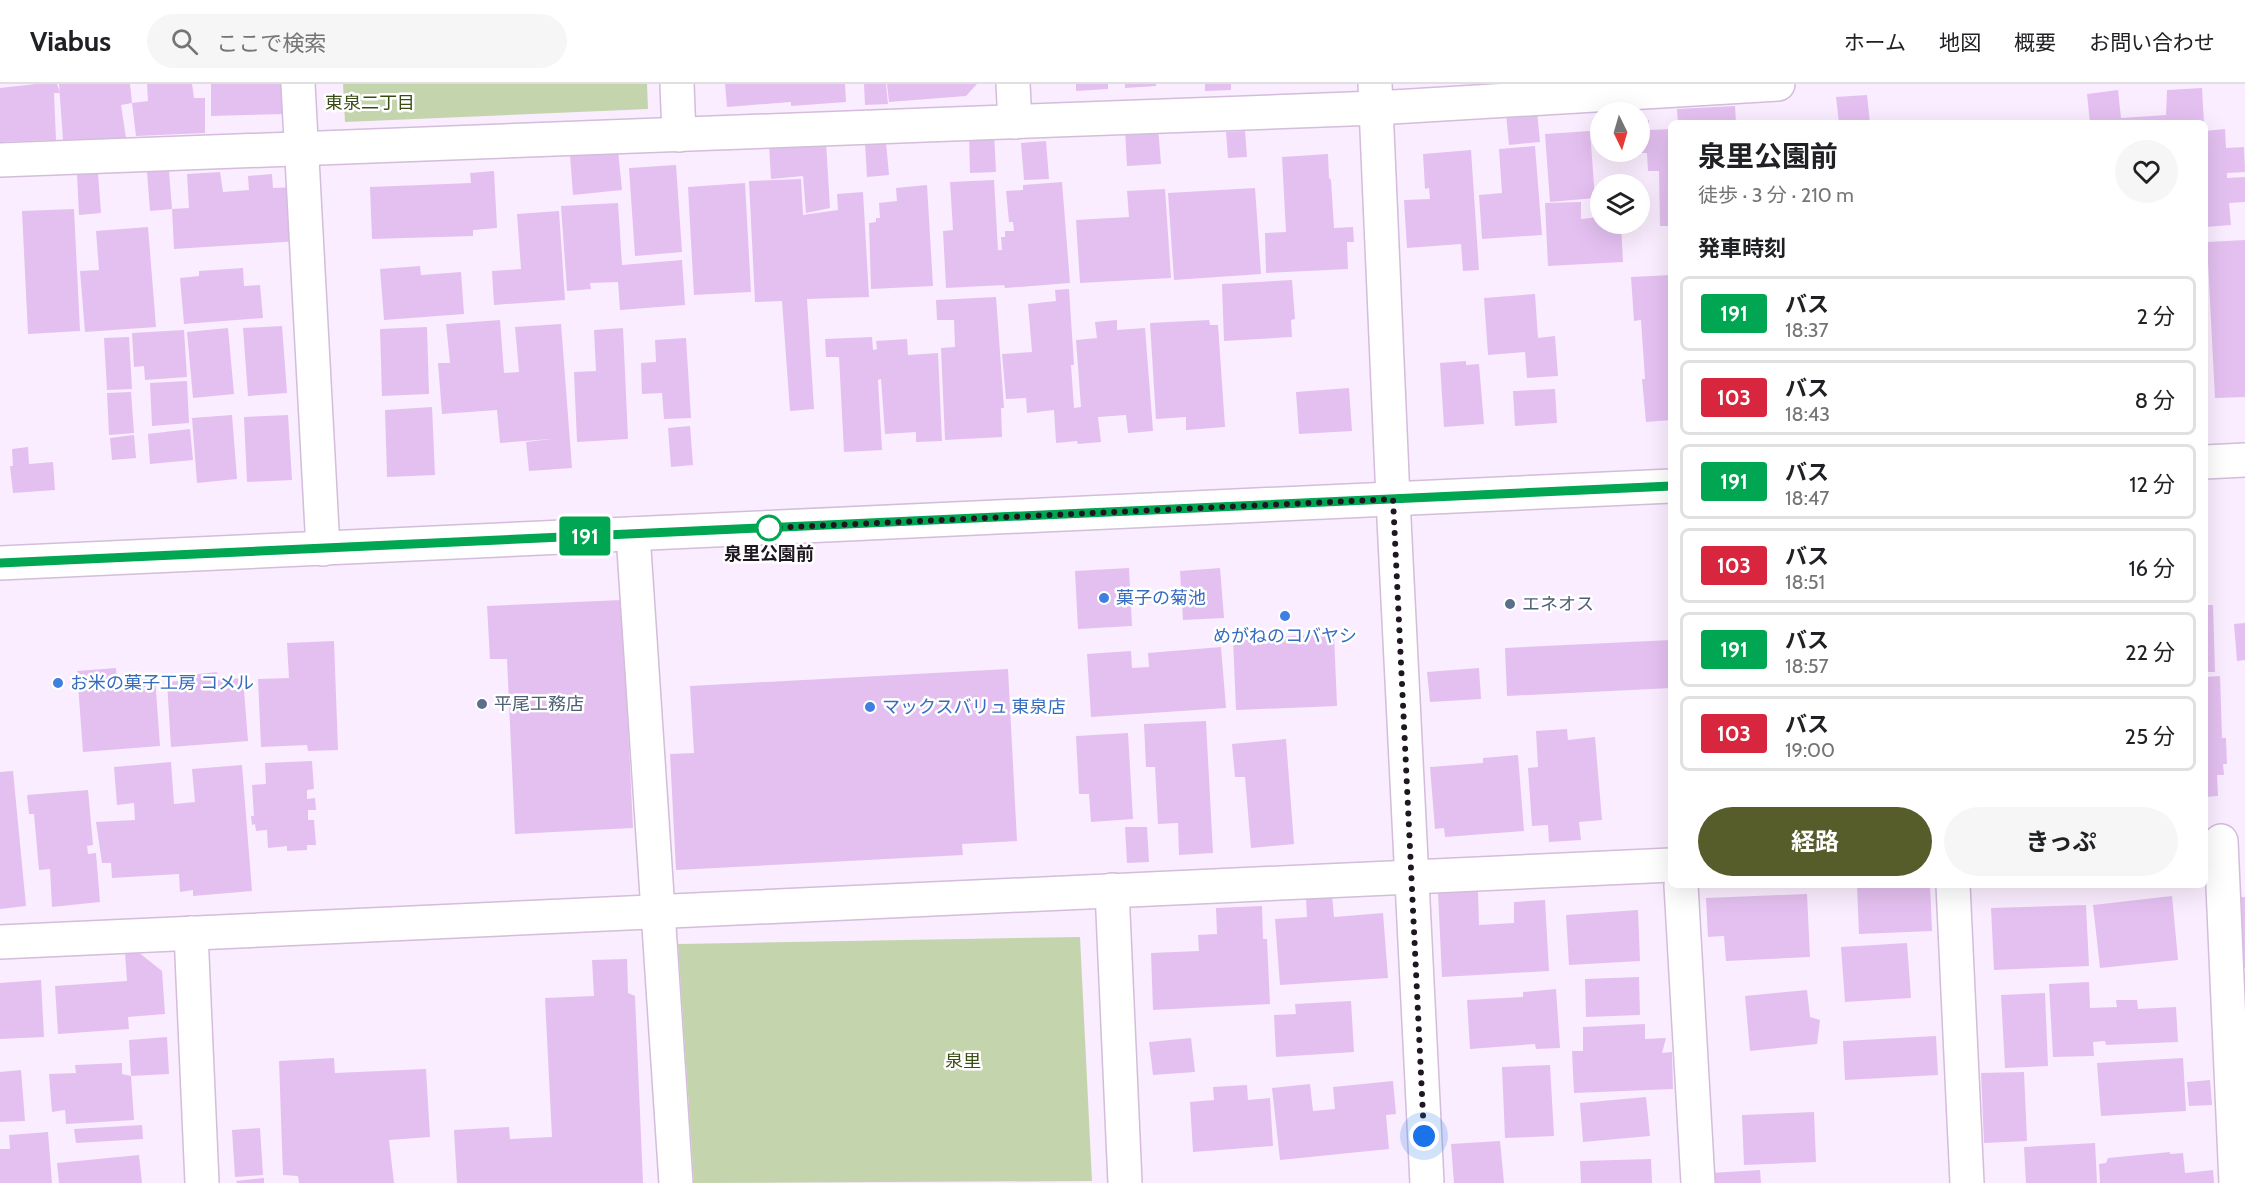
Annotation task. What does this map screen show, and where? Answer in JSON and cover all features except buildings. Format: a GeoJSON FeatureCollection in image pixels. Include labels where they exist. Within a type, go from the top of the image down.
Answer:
{"type":"FeatureCollection","features":[{"type":"Feature","properties":{"kind":"street"},"geometry":{"type":"LineString","coordinates":[[298,84],[323,549]]}},
{"type":"Feature","properties":{"kind":"street"},"geometry":{"type":"LineString","coordinates":[[676,84],[679,135]]}},
{"type":"Feature","properties":{"kind":"street"},"geometry":{"type":"LineString","coordinates":[[1013,84],[1015,122]]}},
{"type":"Feature","properties":{"kind":"street"},"geometry":{"type":"LineString","coordinates":[[0,160],[1015,122],[1376,96],[1778,84]]}},
{"type":"Feature","properties":{"kind":"street"},"geometry":{"type":"LineString","coordinates":[[1376,96],[1393,499],[1427,1183]]}},
{"type":"Feature","properties":{"kind":"street"},"geometry":{"type":"LineString","coordinates":[[2208,462],[2245,460]]}},
{"type":"Feature","properties":{"kind":"street"},"geometry":{"type":"LineString","coordinates":[[0,563],[1668,486]]}},
{"type":"Feature","properties":{"kind":"street"},"geometry":{"type":"LineString","coordinates":[[633,534],[675,1183]]}},
{"type":"Feature","properties":{"kind":"street"},"geometry":{"type":"LineString","coordinates":[[2224,841],[2236,1183]]}},
{"type":"Feature","properties":{"kind":"street"},"geometry":{"type":"LineString","coordinates":[[0,942],[1668,866]]}},
{"type":"Feature","properties":{"kind":"street"},"geometry":{"type":"LineString","coordinates":[[1681,888],[1698,1183]]}},
{"type":"Feature","properties":{"kind":"street"},"geometry":{"type":"LineString","coordinates":[[1953,888],[1967,1183]]}},
{"type":"Feature","properties":{"kind":"street"},"geometry":{"type":"LineString","coordinates":[[1112,890],[1125,1183]]}},
{"type":"Feature","properties":{"kind":"street"},"geometry":{"type":"LineString","coordinates":[[191,933],[202,1183]]}},
{"type":"Feature","properties":{"kind":"green space","name":"東泉二丁目"},"geometry":{"type":"Polygon","coordinates":[[[343,84],[647,84],[648,109],[345,122],[343,84]]]}},
{"type":"Feature","properties":{"kind":"green space","name":"泉里"},"geometry":{"type":"Polygon","coordinates":[[[1080,937],[1092,1181],[694,1183],[678,944],[1080,937]]]}},
{"type":"Feature","properties":{"kind":"bus line","name":"191"},"geometry":{"type":"LineString","coordinates":[[0,563],[1668,486]]}},
{"type":"Feature","properties":{"kind":"place","name":"泉里公園前"},"geometry":{"type":"Point","coordinates":[769,528]}},
{"type":"Feature","properties":{"kind":"place","name":"菓子の菊池"},"geometry":{"type":"Point","coordinates":[1104,598]}},
{"type":"Feature","properties":{"kind":"place","name":"エネオス"},"geometry":{"type":"Point","coordinates":[1510,604]}},
{"type":"Feature","properties":{"kind":"place","name":"めがねのコバヤシ"},"geometry":{"type":"Point","coordinates":[1285,616]}},
{"type":"Feature","properties":{"kind":"place","name":"お米の菓子工房 コメル"},"geometry":{"type":"Point","coordinates":[58,683]}},
{"type":"Feature","properties":{"kind":"place","name":"平尾工務店"},"geometry":{"type":"Point","coordinates":[482,704]}},
{"type":"Feature","properties":{"kind":"place","name":"マックスバリュ 東泉店"},"geometry":{"type":"Point","coordinates":[870,707]}},
{"type":"Feature","properties":{"kind":"route"},"geometry":{"type":"LineString","coordinates":[[769,528],[1393,499],[1424,1136]]}}]}
